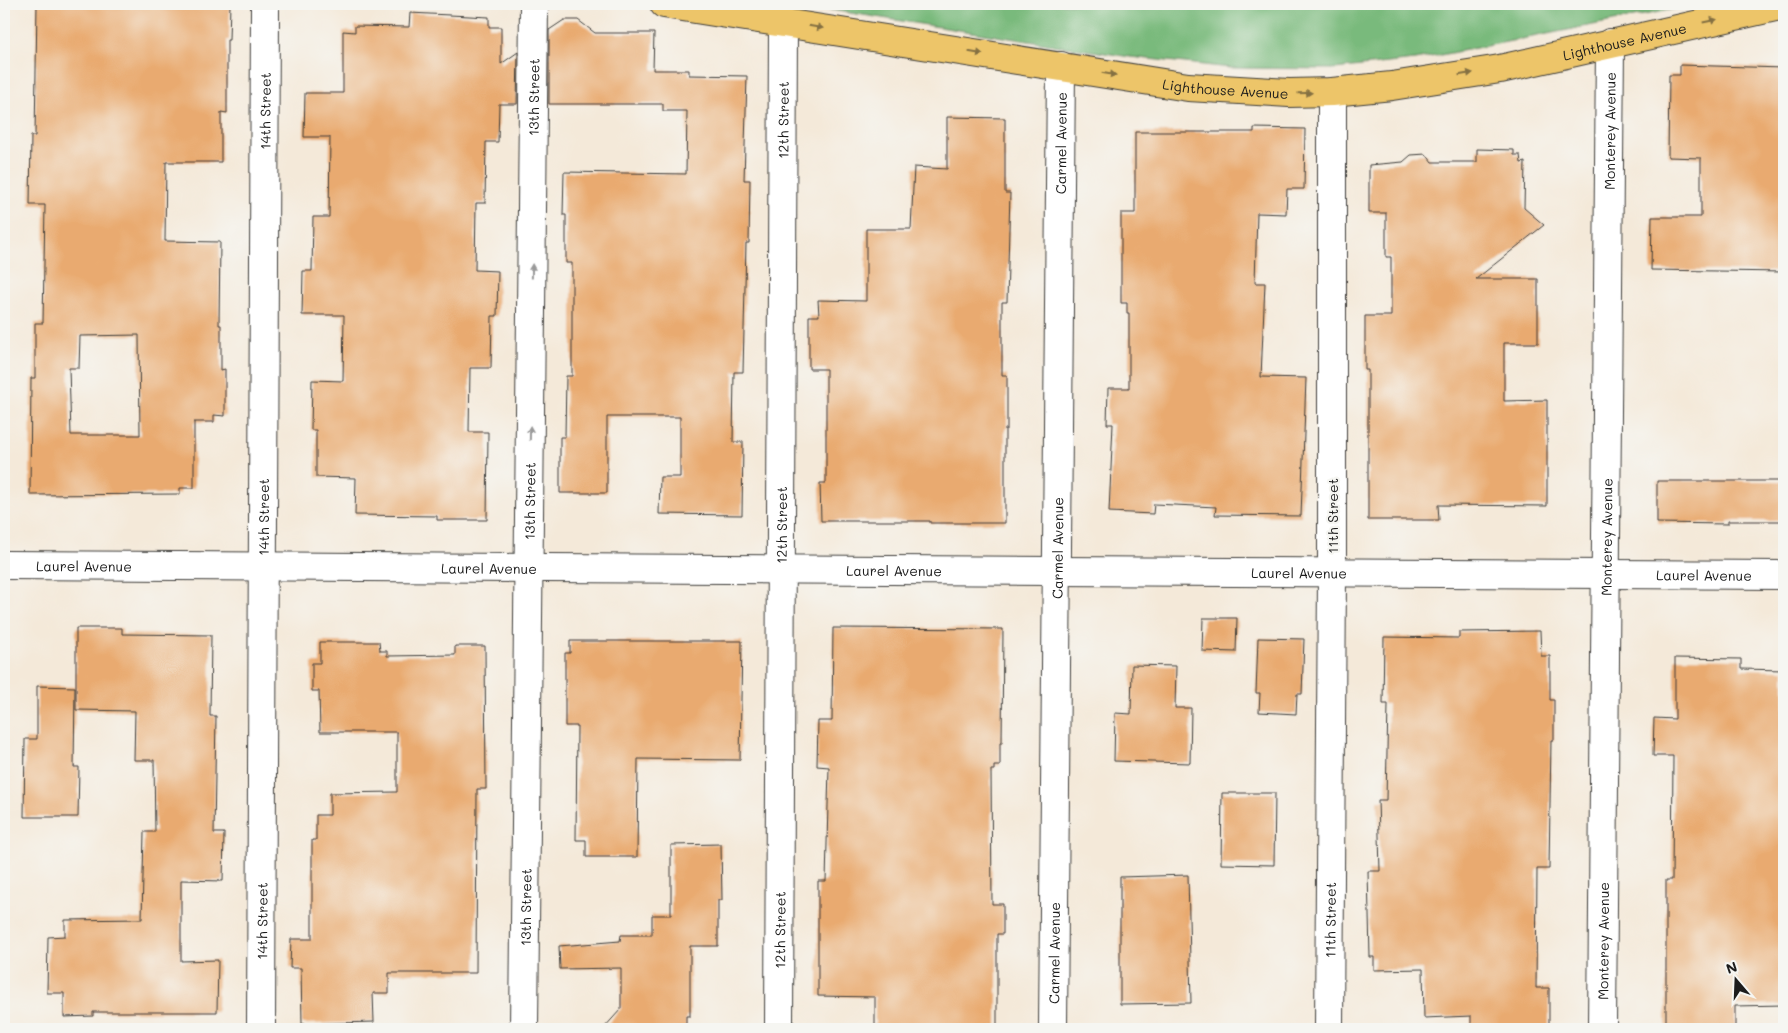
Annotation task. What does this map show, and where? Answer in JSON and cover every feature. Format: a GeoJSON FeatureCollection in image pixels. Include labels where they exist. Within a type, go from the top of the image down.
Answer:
{"type":"FeatureCollection","features":[{"type":"Feature","properties":{"kind":"main road","name":"Lighthouse Avenue"},"geometry":{"type":"LineString","coordinates":[[664,4],[1197,88],[1241,92],[1332,92],[1392,86],[1500,69],[1784,5]]}},
{"type":"Feature","properties":{"kind":"street","name":"14th Street"},"geometry":{"type":"LineString","coordinates":[[261,1029],[266,4]]}},
{"type":"Feature","properties":{"kind":"street","name":"13th Street"},"geometry":{"type":"LineString","coordinates":[[524,1029],[534,4]]}},
{"type":"Feature","properties":{"kind":"street","name":"12th Street"},"geometry":{"type":"LineString","coordinates":[[780,1029],[783,22]]}},
{"type":"Feature","properties":{"kind":"street","name":"Monterey Avenue"},"geometry":{"type":"LineString","coordinates":[[1602,1029],[1610,43]]}},
{"type":"Feature","properties":{"kind":"street","name":"Carmel Avenue"},"geometry":{"type":"LineString","coordinates":[[1053,1029],[1061,66]]}},
{"type":"Feature","properties":{"kind":"street","name":"11th Street"},"geometry":{"type":"LineString","coordinates":[[1329,1029],[1332,573],[1332,92]]}},
{"type":"Feature","properties":{"kind":"street","name":"Laurel Avenue"},"geometry":{"type":"LineString","coordinates":[[4,565],[263,565],[528,570],[1784,575]]}},
{"type":"Feature","properties":{"kind":"green space"},"geometry":{"type":"Polygon","coordinates":[[[793,4],[1700,4],[1415,60],[1335,69],[1231,68],[1130,57],[793,4]]]}},
{"type":"Feature","properties":{"kind":"building"},"geometry":{"type":"Polygon","coordinates":[[[37,4],[230,4],[229,40],[227,40],[227,113],[221,112],[221,162],[166,162],[165,241],[220,242],[219,325],[221,325],[221,370],[225,369],[225,416],[214,415],[214,422],[194,422],[194,488],[180,488],[180,494],[30,495],[31,378],[35,378],[35,323],[43,323],[45,205],[30,205],[31,136],[35,136],[37,4]],[[139,335],[80,336],[79,368],[69,368],[71,435],[140,435],[139,335]]]}},
{"type":"Feature","properties":{"kind":"building"},"geometry":{"type":"Polygon","coordinates":[[[410,13],[489,17],[489,27],[501,27],[501,64],[518,52],[517,104],[499,104],[498,142],[486,142],[485,203],[476,203],[475,270],[498,271],[497,316],[492,316],[491,368],[470,368],[469,432],[488,432],[487,520],[437,520],[437,516],[355,515],[356,478],[316,477],[316,430],[311,430],[312,380],[343,381],[344,315],[302,315],[303,271],[312,271],[313,217],[329,217],[330,137],[304,137],[305,93],[343,93],[343,31],[355,32],[355,26],[409,27],[410,13]]]}},
{"type":"Feature","properties":{"kind":"building"},"geometry":{"type":"Polygon","coordinates":[[[564,20],[578,20],[595,33],[654,33],[653,70],[689,70],[689,75],[747,76],[744,180],[750,180],[749,243],[746,243],[743,372],[734,372],[733,442],[743,442],[742,515],[659,514],[660,477],[680,477],[680,417],[607,417],[607,493],[560,493],[560,437],[565,437],[566,376],[572,376],[572,263],[566,263],[566,215],[563,215],[564,172],[686,174],[687,111],[663,111],[663,104],[549,104],[549,30],[564,20]]]}},
{"type":"Feature","properties":{"kind":"building"},"geometry":{"type":"Polygon","coordinates":[[[1680,65],[1784,68],[1784,272],[1651,270],[1652,217],[1701,217],[1701,158],[1668,157],[1669,75],[1680,75],[1680,65]]]}},
{"type":"Feature","properties":{"kind":"building"},"geometry":{"type":"Polygon","coordinates":[[[947,117],[1005,118],[1005,193],[1010,193],[1007,302],[1002,302],[1002,375],[1007,375],[1005,523],[821,521],[820,483],[826,483],[826,369],[809,369],[809,316],[819,316],[818,300],[866,301],[866,229],[911,229],[914,167],[947,169],[947,117]]]}},
{"type":"Feature","properties":{"kind":"building"},"geometry":{"type":"Polygon","coordinates":[[[1254,128],[1305,129],[1304,189],[1287,189],[1286,214],[1257,213],[1255,283],[1265,283],[1261,377],[1306,378],[1301,516],[1215,515],[1216,507],[1154,504],[1153,514],[1109,512],[1113,424],[1107,424],[1108,388],[1129,388],[1129,313],[1127,313],[1127,303],[1121,303],[1121,213],[1135,213],[1135,132],[1254,132],[1254,128]]]}},
{"type":"Feature","properties":{"kind":"building"},"geometry":{"type":"Polygon","coordinates":[[[1477,149],[1514,150],[1514,155],[1520,155],[1521,163],[1525,162],[1524,208],[1544,225],[1476,279],[1538,279],[1538,343],[1504,343],[1504,401],[1547,400],[1547,506],[1438,505],[1439,520],[1368,520],[1368,370],[1365,370],[1365,316],[1391,316],[1391,257],[1386,257],[1386,213],[1369,213],[1369,165],[1403,162],[1411,155],[1426,154],[1432,162],[1477,162],[1477,149]]]}},
{"type":"Feature","properties":{"kind":"building"},"geometry":{"type":"Polygon","coordinates":[[[1657,481],[1784,481],[1784,521],[1728,521],[1728,524],[1657,523],[1657,481]]]}},
{"type":"Feature","properties":{"kind":"building"},"geometry":{"type":"Polygon","coordinates":[[[1203,618],[1237,618],[1236,652],[1202,651],[1203,618]]]}},
{"type":"Feature","properties":{"kind":"building"},"geometry":{"type":"Polygon","coordinates":[[[76,628],[122,628],[122,634],[211,635],[210,716],[216,716],[214,833],[224,833],[223,881],[181,880],[181,961],[218,960],[217,1012],[93,1012],[93,1016],[64,1017],[64,993],[47,993],[48,937],[65,936],[65,920],[142,919],[144,832],[155,832],[154,760],[134,760],[135,711],[76,710],[76,628]]]}},
{"type":"Feature","properties":{"kind":"building"},"geometry":{"type":"Polygon","coordinates":[[[833,628],[1003,629],[1002,743],[1000,743],[1000,766],[994,766],[994,770],[991,770],[992,904],[1003,904],[1003,934],[997,934],[997,1029],[875,1029],[875,997],[818,996],[818,881],[826,881],[829,767],[817,766],[818,721],[832,721],[833,628]]]}},
{"type":"Feature","properties":{"kind":"building"},"geometry":{"type":"Polygon","coordinates":[[[1540,631],[1541,656],[1550,656],[1550,700],[1554,700],[1554,740],[1551,740],[1549,869],[1537,869],[1536,988],[1549,988],[1549,1029],[1471,1029],[1471,1016],[1424,1018],[1423,969],[1374,970],[1374,957],[1370,957],[1368,871],[1380,871],[1378,800],[1386,800],[1388,704],[1383,704],[1384,637],[1459,638],[1459,632],[1540,631]]]}},
{"type":"Feature","properties":{"kind":"building"},"geometry":{"type":"Polygon","coordinates":[[[1258,638],[1304,639],[1302,694],[1297,694],[1296,714],[1259,712],[1260,693],[1256,693],[1258,638]]]}},
{"type":"Feature","properties":{"kind":"building"},"geometry":{"type":"Polygon","coordinates":[[[570,641],[742,641],[740,760],[638,759],[637,857],[586,857],[586,840],[576,840],[577,726],[565,726],[565,653],[570,653],[570,641]]]}},
{"type":"Feature","properties":{"kind":"building"},"geometry":{"type":"Polygon","coordinates":[[[320,642],[379,642],[380,651],[387,651],[387,656],[455,655],[455,646],[485,646],[486,789],[477,789],[476,973],[389,973],[389,993],[373,993],[374,1022],[302,1024],[301,968],[290,968],[291,939],[312,939],[312,840],[316,840],[316,815],[330,815],[330,793],[397,792],[397,732],[320,732],[319,691],[312,691],[312,663],[320,663],[320,642]]]}},
{"type":"Feature","properties":{"kind":"building"},"geometry":{"type":"Polygon","coordinates":[[[1675,658],[1741,659],[1741,669],[1784,670],[1784,1005],[1735,1006],[1735,1029],[1666,1029],[1666,880],[1672,880],[1673,756],[1653,756],[1654,718],[1675,719],[1675,658]]]}},
{"type":"Feature","properties":{"kind":"building"},"geometry":{"type":"Polygon","coordinates":[[[1132,665],[1176,666],[1175,708],[1191,708],[1190,763],[1114,761],[1115,713],[1131,714],[1132,665]]]}},
{"type":"Feature","properties":{"kind":"building"},"geometry":{"type":"Polygon","coordinates":[[[37,686],[75,687],[74,767],[79,767],[78,817],[24,817],[25,739],[37,739],[37,686]]]}},
{"type":"Feature","properties":{"kind":"building"},"geometry":{"type":"Polygon","coordinates":[[[1222,793],[1275,793],[1274,865],[1221,864],[1222,793]]]}},
{"type":"Feature","properties":{"kind":"building"},"geometry":{"type":"Polygon","coordinates":[[[721,844],[722,900],[718,900],[718,946],[690,946],[690,1016],[686,1016],[686,1029],[603,1029],[621,1009],[621,968],[560,969],[559,946],[620,941],[621,935],[652,935],[652,915],[671,915],[671,845],[721,844]]]}},
{"type":"Feature","properties":{"kind":"building"},"geometry":{"type":"Polygon","coordinates":[[[1188,875],[1191,1003],[1120,1004],[1120,877],[1188,875]]]}}]}
